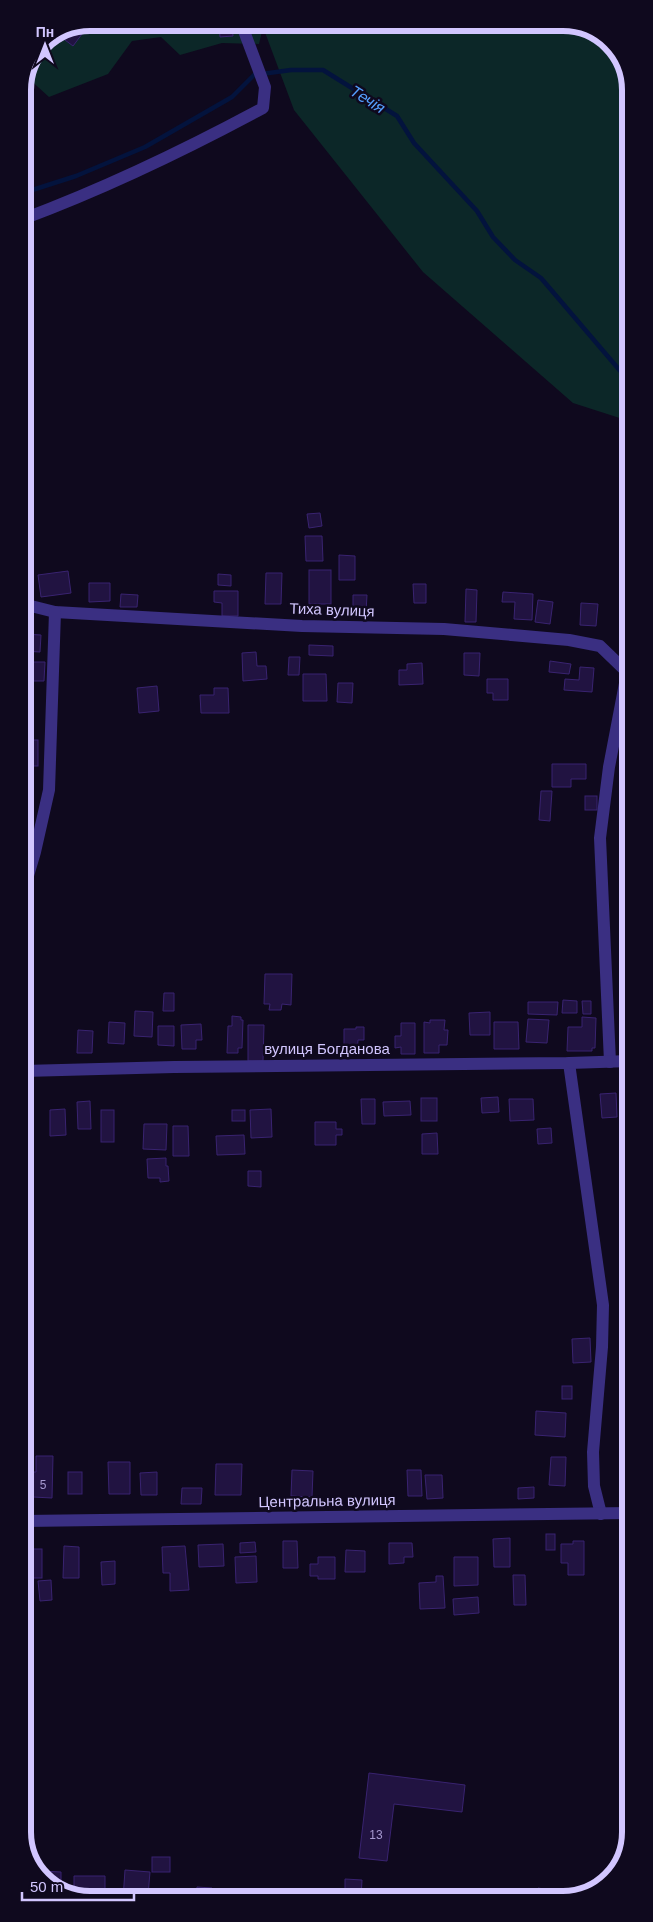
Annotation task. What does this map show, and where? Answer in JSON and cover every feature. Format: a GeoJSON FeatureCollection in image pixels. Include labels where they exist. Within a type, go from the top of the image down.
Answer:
{"type":"FeatureCollection","features":[{"type":"Feature","properties":{"kind":"street"},"geometry":{"type":"LineString","coordinates":[[31,216],[189,148],[263,108],[265,87],[244,31]]}},
{"type":"Feature","properties":{"kind":"street","name":"Тиха вулиця"},"geometry":{"type":"LineString","coordinates":[[31,606],[55,612],[302,626],[444,629],[569,640],[600,646],[622,668]]}},
{"type":"Feature","properties":{"kind":"street"},"geometry":{"type":"LineString","coordinates":[[31,865],[49,790],[55,612]]}},
{"type":"Feature","properties":{"kind":"street"},"geometry":{"type":"LineString","coordinates":[[610,1062],[600,838],[609,767],[622,703]]}},
{"type":"Feature","properties":{"kind":"street","name":"вулиця Богданова"},"geometry":{"type":"LineString","coordinates":[[31,1071],[164,1067],[622,1061]]}},
{"type":"Feature","properties":{"kind":"street"},"geometry":{"type":"LineString","coordinates":[[569,1063],[603,1305],[602,1347],[593,1452],[594,1486],[600,1514]]}},
{"type":"Feature","properties":{"kind":"street","name":"Центральна вулиця"},"geometry":{"type":"LineString","coordinates":[[31,1522],[622,1513]]}},
{"type":"Feature","properties":{"kind":"green space"},"geometry":{"type":"Polygon","coordinates":[[[262,31],[259,44],[222,43],[180,55],[161,37],[132,41],[108,74],[49,97],[32,81],[41,57],[57,41],[79,32],[262,31]]]}},
{"type":"Feature","properties":{"kind":"green space"},"geometry":{"type":"Polygon","coordinates":[[[264,31],[567,31],[582,34],[599,43],[612,57],[620,75],[622,90],[622,419],[573,403],[423,272],[294,110],[264,31]]]}},
{"type":"Feature","properties":{"kind":"building"},"geometry":{"type":"Polygon","coordinates":[[[220,31],[233,31],[233,36],[220,37],[220,31]]]}},
{"type":"Feature","properties":{"kind":"building"},"geometry":{"type":"Polygon","coordinates":[[[79,32],[82,34],[73,46],[63,38],[79,32]]]}},
{"type":"Feature","properties":{"kind":"building"},"geometry":{"type":"Polygon","coordinates":[[[320,513],[322,526],[309,528],[307,514],[320,513]]]}},
{"type":"Feature","properties":{"kind":"building"},"geometry":{"type":"Polygon","coordinates":[[[305,536],[322,536],[323,561],[306,561],[305,536]]]}},
{"type":"Feature","properties":{"kind":"building"},"geometry":{"type":"Polygon","coordinates":[[[339,555],[355,556],[355,580],[339,580],[339,555]]]}},
{"type":"Feature","properties":{"kind":"building"},"geometry":{"type":"Polygon","coordinates":[[[309,570],[331,570],[331,604],[309,604],[309,570]]]}},
{"type":"Feature","properties":{"kind":"building"},"geometry":{"type":"Polygon","coordinates":[[[68,571],[71,593],[41,597],[38,575],[68,571]]]}},
{"type":"Feature","properties":{"kind":"building"},"geometry":{"type":"Polygon","coordinates":[[[266,573],[282,573],[281,604],[265,604],[266,573]]]}},
{"type":"Feature","properties":{"kind":"building"},"geometry":{"type":"Polygon","coordinates":[[[218,574],[231,575],[231,586],[218,585],[218,574]]]}},
{"type":"Feature","properties":{"kind":"building"},"geometry":{"type":"Polygon","coordinates":[[[89,583],[110,583],[110,601],[89,602],[89,583]]]}},
{"type":"Feature","properties":{"kind":"building"},"geometry":{"type":"Polygon","coordinates":[[[413,584],[426,584],[426,603],[414,603],[413,584]]]}},
{"type":"Feature","properties":{"kind":"building"},"geometry":{"type":"Polygon","coordinates":[[[466,589],[477,590],[476,622],[465,622],[466,589]]]}},
{"type":"Feature","properties":{"kind":"building"},"geometry":{"type":"Polygon","coordinates":[[[214,591],[238,591],[238,616],[222,616],[222,603],[214,602],[214,591]]]}},
{"type":"Feature","properties":{"kind":"building"},"geometry":{"type":"Polygon","coordinates":[[[503,592],[533,594],[532,620],[514,619],[515,602],[502,602],[503,592]]]}},
{"type":"Feature","properties":{"kind":"building"},"geometry":{"type":"Polygon","coordinates":[[[121,594],[138,595],[137,607],[120,607],[121,594]]]}},
{"type":"Feature","properties":{"kind":"building"},"geometry":{"type":"Polygon","coordinates":[[[353,595],[367,595],[366,612],[353,611],[353,595]]]}},
{"type":"Feature","properties":{"kind":"building"},"geometry":{"type":"Polygon","coordinates":[[[538,600],[553,602],[550,624],[535,622],[538,600]]]}},
{"type":"Feature","properties":{"kind":"building"},"geometry":{"type":"Polygon","coordinates":[[[581,603],[598,604],[596,626],[580,625],[581,603]]]}},
{"type":"Feature","properties":{"kind":"building"},"geometry":{"type":"Polygon","coordinates":[[[31,634],[41,635],[40,652],[31,651],[31,634]]]}},
{"type":"Feature","properties":{"kind":"building"},"geometry":{"type":"Polygon","coordinates":[[[309,645],[333,646],[333,656],[309,655],[309,645]]]}},
{"type":"Feature","properties":{"kind":"building"},"geometry":{"type":"Polygon","coordinates":[[[256,652],[257,666],[266,666],[267,679],[243,681],[242,653],[256,652]]]}},
{"type":"Feature","properties":{"kind":"building"},"geometry":{"type":"Polygon","coordinates":[[[464,653],[480,653],[479,676],[464,675],[464,653]]]}},
{"type":"Feature","properties":{"kind":"building"},"geometry":{"type":"Polygon","coordinates":[[[289,657],[300,657],[299,675],[288,675],[289,657]]]}},
{"type":"Feature","properties":{"kind":"building"},"geometry":{"type":"Polygon","coordinates":[[[550,661],[571,664],[569,674],[549,672],[550,661]]]}},
{"type":"Feature","properties":{"kind":"building"},"geometry":{"type":"Polygon","coordinates":[[[33,662],[45,662],[44,681],[33,681],[33,662]]]}},
{"type":"Feature","properties":{"kind":"building"},"geometry":{"type":"Polygon","coordinates":[[[422,663],[423,684],[399,685],[399,670],[407,670],[407,664],[422,663]]]}},
{"type":"Feature","properties":{"kind":"building"},"geometry":{"type":"Polygon","coordinates":[[[580,667],[594,668],[592,692],[564,690],[565,679],[579,680],[580,667]]]}},
{"type":"Feature","properties":{"kind":"building"},"geometry":{"type":"Polygon","coordinates":[[[303,674],[326,674],[327,701],[303,701],[303,674]]]}},
{"type":"Feature","properties":{"kind":"building"},"geometry":{"type":"Polygon","coordinates":[[[487,679],[508,679],[508,700],[493,700],[493,693],[487,693],[487,679]]]}},
{"type":"Feature","properties":{"kind":"building"},"geometry":{"type":"Polygon","coordinates":[[[338,683],[353,683],[352,703],[337,702],[338,683]]]}},
{"type":"Feature","properties":{"kind":"building"},"geometry":{"type":"Polygon","coordinates":[[[157,686],[159,711],[139,713],[137,688],[157,686]]]}},
{"type":"Feature","properties":{"kind":"building"},"geometry":{"type":"Polygon","coordinates":[[[214,688],[228,688],[229,713],[201,713],[200,695],[214,695],[214,688]]]}},
{"type":"Feature","properties":{"kind":"building"},"geometry":{"type":"Polygon","coordinates":[[[31,740],[38,740],[38,766],[31,766],[31,740]]]}},
{"type":"Feature","properties":{"kind":"building"},"geometry":{"type":"Polygon","coordinates":[[[552,764],[586,764],[586,779],[571,779],[571,787],[552,787],[552,764]]]}},
{"type":"Feature","properties":{"kind":"building"},"geometry":{"type":"Polygon","coordinates":[[[541,791],[552,791],[550,821],[539,820],[541,791]]]}},
{"type":"Feature","properties":{"kind":"building"},"geometry":{"type":"Polygon","coordinates":[[[585,796],[597,796],[597,810],[585,810],[585,796]]]}},
{"type":"Feature","properties":{"kind":"building"},"geometry":{"type":"Polygon","coordinates":[[[265,974],[292,974],[291,1005],[282,1004],[281,1010],[269,1010],[270,1004],[264,1004],[265,974]]]}},
{"type":"Feature","properties":{"kind":"building"},"geometry":{"type":"Polygon","coordinates":[[[164,993],[174,993],[174,1011],[163,1011],[164,993]]]}},
{"type":"Feature","properties":{"kind":"building"},"geometry":{"type":"Polygon","coordinates":[[[563,1000],[577,1001],[577,1013],[562,1013],[563,1000]]]}},
{"type":"Feature","properties":{"kind":"building"},"geometry":{"type":"Polygon","coordinates":[[[582,1001],[591,1001],[591,1014],[583,1014],[582,1001]]]}},
{"type":"Feature","properties":{"kind":"building"},"geometry":{"type":"Polygon","coordinates":[[[528,1002],[558,1002],[557,1015],[528,1014],[528,1002]]]}},
{"type":"Feature","properties":{"kind":"building"},"geometry":{"type":"Polygon","coordinates":[[[135,1011],[153,1012],[152,1037],[134,1036],[135,1011]]]}},
{"type":"Feature","properties":{"kind":"building"},"geometry":{"type":"Polygon","coordinates":[[[490,1012],[490,1035],[470,1035],[469,1013],[490,1012]]]}},
{"type":"Feature","properties":{"kind":"building"},"geometry":{"type":"Polygon","coordinates":[[[232,1016],[241,1017],[241,1020],[243,1020],[242,1048],[238,1048],[238,1053],[227,1053],[228,1026],[232,1026],[232,1016]]]}},
{"type":"Feature","properties":{"kind":"building"},"geometry":{"type":"Polygon","coordinates":[[[582,1017],[596,1018],[595,1048],[592,1048],[592,1051],[567,1051],[568,1027],[582,1027],[582,1017]]]}},
{"type":"Feature","properties":{"kind":"building"},"geometry":{"type":"Polygon","coordinates":[[[528,1019],[549,1020],[547,1043],[526,1042],[528,1019]]]}},
{"type":"Feature","properties":{"kind":"building"},"geometry":{"type":"Polygon","coordinates":[[[430,1020],[445,1020],[444,1030],[448,1030],[447,1045],[439,1045],[439,1053],[424,1053],[424,1022],[430,1023],[430,1020]]]}},
{"type":"Feature","properties":{"kind":"building"},"geometry":{"type":"Polygon","coordinates":[[[109,1022],[125,1023],[124,1044],[108,1043],[109,1022]]]}},
{"type":"Feature","properties":{"kind":"building"},"geometry":{"type":"Polygon","coordinates":[[[494,1022],[518,1022],[519,1049],[494,1049],[494,1022]]]}},
{"type":"Feature","properties":{"kind":"building"},"geometry":{"type":"Polygon","coordinates":[[[401,1023],[415,1023],[415,1054],[401,1054],[401,1047],[395,1048],[395,1036],[401,1036],[401,1023]]]}},
{"type":"Feature","properties":{"kind":"building"},"geometry":{"type":"Polygon","coordinates":[[[201,1024],[202,1040],[196,1040],[196,1049],[182,1049],[181,1025],[201,1024]]]}},
{"type":"Feature","properties":{"kind":"building"},"geometry":{"type":"Polygon","coordinates":[[[248,1025],[264,1025],[263,1061],[248,1061],[248,1025]]]}},
{"type":"Feature","properties":{"kind":"building"},"geometry":{"type":"Polygon","coordinates":[[[158,1026],[174,1026],[174,1046],[158,1045],[158,1026]]]}},
{"type":"Feature","properties":{"kind":"building"},"geometry":{"type":"Polygon","coordinates":[[[356,1027],[364,1027],[364,1040],[358,1040],[357,1053],[344,1053],[344,1029],[356,1029],[356,1027]]]}},
{"type":"Feature","properties":{"kind":"building"},"geometry":{"type":"Polygon","coordinates":[[[78,1030],[93,1031],[92,1053],[77,1053],[78,1030]]]}},
{"type":"Feature","properties":{"kind":"building"},"geometry":{"type":"Polygon","coordinates":[[[616,1093],[617,1117],[602,1118],[600,1094],[616,1093]]]}},
{"type":"Feature","properties":{"kind":"building"},"geometry":{"type":"Polygon","coordinates":[[[498,1097],[499,1112],[482,1113],[481,1098],[498,1097]]]}},
{"type":"Feature","properties":{"kind":"building"},"geometry":{"type":"Polygon","coordinates":[[[421,1098],[437,1098],[437,1121],[421,1121],[421,1098]]]}},
{"type":"Feature","properties":{"kind":"building"},"geometry":{"type":"Polygon","coordinates":[[[361,1099],[375,1099],[375,1124],[362,1124],[361,1099]]]}},
{"type":"Feature","properties":{"kind":"building"},"geometry":{"type":"Polygon","coordinates":[[[509,1099],[533,1099],[534,1120],[510,1121],[509,1099]]]}},
{"type":"Feature","properties":{"kind":"building"},"geometry":{"type":"Polygon","coordinates":[[[90,1101],[91,1129],[78,1129],[77,1102],[90,1101]]]}},
{"type":"Feature","properties":{"kind":"building"},"geometry":{"type":"Polygon","coordinates":[[[410,1101],[411,1115],[384,1116],[383,1102],[410,1101]]]}},
{"type":"Feature","properties":{"kind":"building"},"geometry":{"type":"Polygon","coordinates":[[[65,1109],[66,1135],[50,1136],[50,1110],[65,1109]]]}},
{"type":"Feature","properties":{"kind":"building"},"geometry":{"type":"Polygon","coordinates":[[[271,1109],[272,1137],[251,1138],[250,1110],[271,1109]]]}},
{"type":"Feature","properties":{"kind":"building"},"geometry":{"type":"Polygon","coordinates":[[[101,1110],[114,1110],[114,1142],[101,1142],[101,1110]]]}},
{"type":"Feature","properties":{"kind":"building"},"geometry":{"type":"Polygon","coordinates":[[[232,1110],[245,1110],[245,1121],[232,1121],[232,1110]]]}},
{"type":"Feature","properties":{"kind":"building"},"geometry":{"type":"Polygon","coordinates":[[[315,1122],[336,1122],[336,1129],[342,1129],[342,1135],[336,1135],[336,1145],[315,1145],[315,1122]]]}},
{"type":"Feature","properties":{"kind":"building"},"geometry":{"type":"Polygon","coordinates":[[[144,1124],[167,1124],[166,1150],[143,1149],[144,1124]]]}},
{"type":"Feature","properties":{"kind":"building"},"geometry":{"type":"Polygon","coordinates":[[[173,1126],[188,1126],[189,1156],[173,1156],[173,1126]]]}},
{"type":"Feature","properties":{"kind":"building"},"geometry":{"type":"Polygon","coordinates":[[[551,1128],[552,1143],[538,1144],[537,1129],[551,1128]]]}},
{"type":"Feature","properties":{"kind":"building"},"geometry":{"type":"Polygon","coordinates":[[[437,1133],[438,1154],[422,1154],[422,1134],[437,1133]]]}},
{"type":"Feature","properties":{"kind":"building"},"geometry":{"type":"Polygon","coordinates":[[[244,1135],[245,1154],[217,1155],[216,1136],[244,1135]]]}},
{"type":"Feature","properties":{"kind":"building"},"geometry":{"type":"Polygon","coordinates":[[[166,1158],[169,1181],[160,1182],[160,1178],[148,1178],[147,1159],[166,1158]]]}},
{"type":"Feature","properties":{"kind":"building"},"geometry":{"type":"Polygon","coordinates":[[[248,1171],[261,1171],[261,1187],[248,1186],[248,1171]]]}},
{"type":"Feature","properties":{"kind":"building"},"geometry":{"type":"Polygon","coordinates":[[[590,1338],[591,1362],[573,1363],[572,1339],[590,1338]]]}},
{"type":"Feature","properties":{"kind":"building"},"geometry":{"type":"Polygon","coordinates":[[[562,1386],[572,1386],[572,1399],[562,1399],[562,1386]]]}},
{"type":"Feature","properties":{"kind":"building"},"geometry":{"type":"Polygon","coordinates":[[[536,1411],[566,1413],[565,1437],[535,1435],[536,1411]]]}},
{"type":"Feature","properties":{"kind":"building"},"geometry":{"type":"Polygon","coordinates":[[[36,1456],[53,1456],[52,1498],[33,1497],[33,1472],[36,1472],[36,1456]]]}},
{"type":"Feature","properties":{"kind":"building"},"geometry":{"type":"Polygon","coordinates":[[[551,1457],[566,1457],[565,1486],[549,1485],[551,1457]]]}},
{"type":"Feature","properties":{"kind":"building"},"geometry":{"type":"Polygon","coordinates":[[[108,1462],[130,1462],[130,1494],[109,1494],[108,1462]]]}},
{"type":"Feature","properties":{"kind":"building"},"geometry":{"type":"Polygon","coordinates":[[[216,1464],[242,1464],[241,1495],[215,1495],[216,1464]]]}},
{"type":"Feature","properties":{"kind":"building"},"geometry":{"type":"Polygon","coordinates":[[[292,1470],[313,1471],[312,1497],[291,1496],[292,1470]]]}},
{"type":"Feature","properties":{"kind":"building"},"geometry":{"type":"Polygon","coordinates":[[[407,1470],[421,1470],[422,1496],[408,1496],[407,1470]]]}},
{"type":"Feature","properties":{"kind":"building"},"geometry":{"type":"Polygon","coordinates":[[[68,1472],[82,1472],[82,1494],[68,1494],[68,1472]]]}},
{"type":"Feature","properties":{"kind":"building"},"geometry":{"type":"Polygon","coordinates":[[[157,1472],[157,1495],[141,1495],[140,1473],[157,1472]]]}},
{"type":"Feature","properties":{"kind":"building"},"geometry":{"type":"Polygon","coordinates":[[[425,1475],[442,1475],[443,1498],[427,1499],[425,1475]]]}},
{"type":"Feature","properties":{"kind":"building"},"geometry":{"type":"Polygon","coordinates":[[[534,1487],[534,1498],[518,1499],[518,1488],[534,1487]]]}},
{"type":"Feature","properties":{"kind":"building"},"geometry":{"type":"Polygon","coordinates":[[[182,1488],[202,1488],[201,1504],[181,1504],[182,1488]]]}},
{"type":"Feature","properties":{"kind":"building"},"geometry":{"type":"Polygon","coordinates":[[[546,1534],[555,1534],[555,1550],[546,1550],[546,1534]]]}},
{"type":"Feature","properties":{"kind":"building"},"geometry":{"type":"Polygon","coordinates":[[[510,1538],[510,1567],[494,1567],[493,1539],[510,1538]]]}},
{"type":"Feature","properties":{"kind":"building"},"geometry":{"type":"Polygon","coordinates":[[[283,1541],[297,1541],[298,1568],[283,1568],[283,1541]]]}},
{"type":"Feature","properties":{"kind":"building"},"geometry":{"type":"Polygon","coordinates":[[[573,1541],[584,1541],[584,1575],[568,1575],[568,1563],[561,1563],[561,1544],[573,1544],[573,1541]]]}},
{"type":"Feature","properties":{"kind":"building"},"geometry":{"type":"Polygon","coordinates":[[[255,1542],[256,1552],[240,1553],[240,1543],[255,1542]]]}},
{"type":"Feature","properties":{"kind":"building"},"geometry":{"type":"Polygon","coordinates":[[[389,1543],[412,1543],[413,1557],[404,1557],[404,1563],[389,1564],[389,1543]]]}},
{"type":"Feature","properties":{"kind":"building"},"geometry":{"type":"Polygon","coordinates":[[[223,1544],[224,1566],[199,1567],[198,1545],[223,1544]]]}},
{"type":"Feature","properties":{"kind":"building"},"geometry":{"type":"Polygon","coordinates":[[[64,1546],[79,1547],[79,1578],[63,1578],[64,1546]]]}},
{"type":"Feature","properties":{"kind":"building"},"geometry":{"type":"Polygon","coordinates":[[[185,1546],[189,1590],[170,1591],[170,1573],[163,1573],[162,1547],[185,1546]]]}},
{"type":"Feature","properties":{"kind":"building"},"geometry":{"type":"Polygon","coordinates":[[[31,1549],[42,1549],[42,1578],[31,1578],[31,1549]]]}},
{"type":"Feature","properties":{"kind":"building"},"geometry":{"type":"Polygon","coordinates":[[[346,1550],[365,1551],[365,1572],[345,1572],[346,1550]]]}},
{"type":"Feature","properties":{"kind":"building"},"geometry":{"type":"Polygon","coordinates":[[[256,1556],[257,1582],[236,1583],[235,1557],[256,1556]]]}},
{"type":"Feature","properties":{"kind":"building"},"geometry":{"type":"Polygon","coordinates":[[[318,1557],[335,1557],[335,1579],[318,1579],[318,1576],[310,1576],[310,1564],[318,1564],[318,1557]]]}},
{"type":"Feature","properties":{"kind":"building"},"geometry":{"type":"Polygon","coordinates":[[[454,1557],[478,1557],[478,1585],[454,1586],[454,1557]]]}},
{"type":"Feature","properties":{"kind":"building"},"geometry":{"type":"Polygon","coordinates":[[[115,1561],[115,1584],[102,1585],[101,1562],[115,1561]]]}},
{"type":"Feature","properties":{"kind":"building"},"geometry":{"type":"Polygon","coordinates":[[[513,1575],[525,1575],[526,1605],[514,1605],[513,1575]]]}},
{"type":"Feature","properties":{"kind":"building"},"geometry":{"type":"Polygon","coordinates":[[[436,1576],[443,1576],[445,1608],[420,1609],[419,1583],[436,1582],[436,1576]]]}},
{"type":"Feature","properties":{"kind":"building"},"geometry":{"type":"Polygon","coordinates":[[[51,1580],[52,1600],[40,1601],[38,1581],[51,1580]]]}},
{"type":"Feature","properties":{"kind":"building"},"geometry":{"type":"Polygon","coordinates":[[[478,1597],[479,1613],[454,1615],[453,1599],[478,1597]]]}},
{"type":"Feature","properties":{"kind":"building"},"geometry":{"type":"Polygon","coordinates":[[[369,1773],[465,1785],[462,1812],[394,1804],[387,1861],[359,1858],[369,1773]]]}},
{"type":"Feature","properties":{"kind":"building"},"geometry":{"type":"Polygon","coordinates":[[[152,1857],[170,1857],[170,1872],[152,1872],[152,1857]]]}},
{"type":"Feature","properties":{"kind":"building"},"geometry":{"type":"Polygon","coordinates":[[[125,1870],[150,1872],[148,1891],[124,1891],[125,1870]]]}},
{"type":"Feature","properties":{"kind":"building"},"geometry":{"type":"Polygon","coordinates":[[[46,1871],[61,1872],[61,1883],[46,1871]]]}},
{"type":"Feature","properties":{"kind":"building"},"geometry":{"type":"Polygon","coordinates":[[[74,1876],[105,1876],[105,1891],[74,1889],[74,1876]]]}},
{"type":"Feature","properties":{"kind":"building"},"geometry":{"type":"Polygon","coordinates":[[[345,1879],[362,1880],[361,1891],[345,1891],[345,1879]]]}},
{"type":"Feature","properties":{"kind":"building"},"geometry":{"type":"Polygon","coordinates":[[[197,1887],[212,1888],[212,1891],[197,1891],[197,1887]]]}},
{"type":"Feature","properties":{"kind":"building"},"geometry":{"type":"Polygon","coordinates":[[[538,1888],[550,1890],[550,1891],[537,1891],[538,1888]]]}},
{"type":"Feature","properties":{"kind":"building"},"geometry":{"type":"Polygon","coordinates":[[[319,1889],[339,1891],[319,1891],[319,1889]]]}},
{"type":"Feature","properties":{"kind":"building"},"geometry":{"type":"Polygon","coordinates":[[[384,1889],[405,1891],[384,1891],[384,1889]]]}},
{"type":"Feature","properties":{"kind":"waterway","name":"Течія"},"geometry":{"type":"LineString","coordinates":[[31,190],[76,176],[145,147],[232,97],[254,75],[291,70],[323,70],[397,116],[414,143],[477,211],[493,237],[515,260],[541,278],[622,373]]}}]}
